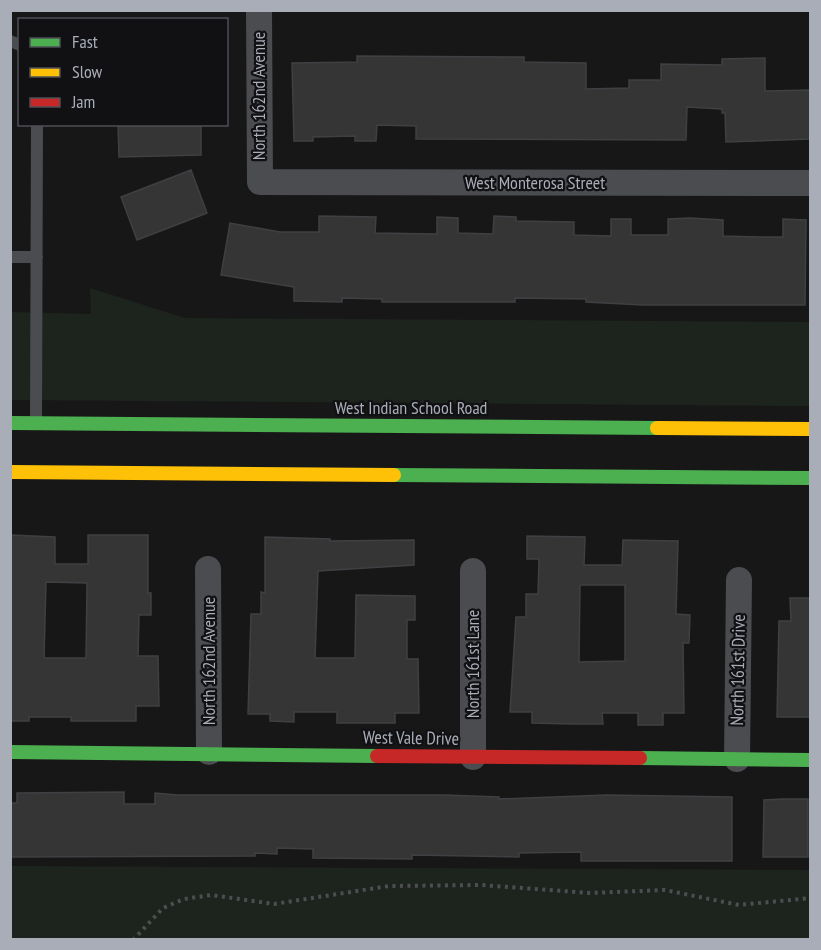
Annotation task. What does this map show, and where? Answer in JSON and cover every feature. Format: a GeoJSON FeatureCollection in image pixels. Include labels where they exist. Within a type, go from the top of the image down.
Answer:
{"type":"FeatureCollection","features":[{"type":"Feature","properties":{"kind":"main road","name":"West Indian School Road"},"geometry":{"type":"LineString","coordinates":[[10,423],[810,429]]}},
{"type":"Feature","properties":{"kind":"main road"},"geometry":{"type":"LineString","coordinates":[[10,472],[810,478]]}},
{"type":"Feature","properties":{"kind":"main road","name":"West Vale Drive"},"geometry":{"type":"LineString","coordinates":[[10,752],[810,760]]}},
{"type":"Feature","properties":{"kind":"street","name":"North 162nd Avenue"},"geometry":{"type":"LineString","coordinates":[[258,10],[260,182]]}},
{"type":"Feature","properties":{"kind":"street","name":"West Monterosa Street"},"geometry":{"type":"LineString","coordinates":[[260,182],[810,183]]}},
{"type":"Feature","properties":{"kind":"street","name":"North 162nd Avenue"},"geometry":{"type":"LineString","coordinates":[[208,569],[209,753]]}},
{"type":"Feature","properties":{"kind":"street","name":"North 161st Lane"},"geometry":{"type":"LineString","coordinates":[[473,571],[473,757]]}},
{"type":"Feature","properties":{"kind":"street","name":"North 161st Drive"},"geometry":{"type":"LineString","coordinates":[[737,759],[739,580]]}},
{"type":"Feature","properties":{"kind":"lane"},"geometry":{"type":"LineString","coordinates":[[36,423],[37,126]]}},
{"type":"Feature","properties":{"kind":"lane"},"geometry":{"type":"LineString","coordinates":[[10,257],[37,257]]}},
{"type":"Feature","properties":{"kind":"path"},"geometry":{"type":"LineString","coordinates":[[133,939],[169,905],[193,897],[211,895],[274,904],[389,886],[481,885],[590,893],[665,890],[739,905],[810,898]]}},
{"type":"Feature","properties":{"kind":"shaded area"},"geometry":{"type":"Polygon","coordinates":[[[90,288],[185,318],[810,322],[810,406],[11,400],[11,312],[91,314],[90,288]]]}},
{"type":"Feature","properties":{"kind":"shaded area"},"geometry":{"type":"Polygon","coordinates":[[[11,866],[810,870],[810,939],[11,939],[11,866]]]}},
{"type":"Feature","properties":{"kind":"building"},"geometry":{"type":"Polygon","coordinates":[[[357,56],[524,57],[524,62],[586,63],[586,89],[629,88],[629,80],[661,80],[661,64],[722,65],[722,59],[765,58],[765,91],[810,90],[810,139],[726,142],[725,113],[722,113],[722,109],[687,107],[686,140],[416,139],[416,126],[377,125],[376,141],[355,141],[355,136],[313,137],[313,141],[294,141],[292,63],[357,62],[357,56]]]}},
{"type":"Feature","properties":{"kind":"building"},"geometry":{"type":"Polygon","coordinates":[[[118,126],[201,126],[201,155],[119,157],[118,126]]]}},
{"type":"Feature","properties":{"kind":"building"},"geometry":{"type":"Polygon","coordinates":[[[191,170],[207,213],[137,240],[121,197],[191,170]]]}},
{"type":"Feature","properties":{"kind":"building"},"geometry":{"type":"Polygon","coordinates":[[[319,216],[376,217],[375,233],[437,234],[437,217],[458,218],[458,233],[493,234],[494,216],[516,217],[516,221],[574,222],[574,235],[611,236],[611,219],[631,219],[631,235],[668,235],[668,219],[690,218],[723,220],[723,236],[760,237],[783,237],[783,219],[806,220],[805,305],[643,305],[586,302],[586,299],[515,298],[515,302],[382,302],[382,299],[342,298],[342,302],[294,301],[294,287],[221,275],[230,223],[280,232],[319,232],[319,216]]]}},
{"type":"Feature","properties":{"kind":"building"},"geometry":{"type":"Polygon","coordinates":[[[10,535],[55,537],[55,564],[88,564],[88,535],[148,535],[148,593],[151,593],[151,615],[139,615],[138,656],[158,656],[159,706],[136,706],[136,721],[71,721],[71,717],[29,717],[29,721],[10,721],[10,535]],[[46,582],[44,658],[86,658],[87,583],[46,582]]]}},
{"type":"Feature","properties":{"kind":"building"},"geometry":{"type":"Polygon","coordinates":[[[527,536],[585,537],[584,565],[622,565],[623,540],[678,541],[676,614],[690,615],[689,643],[683,643],[684,713],[663,713],[663,725],[638,725],[638,713],[602,713],[603,724],[572,724],[532,723],[532,712],[510,712],[516,617],[526,617],[526,594],[538,594],[539,559],[527,559],[527,536]],[[580,585],[579,662],[625,661],[625,585],[580,585]]]}},
{"type":"Feature","properties":{"kind":"building"},"geometry":{"type":"Polygon","coordinates":[[[265,537],[330,539],[330,541],[414,540],[414,565],[318,571],[315,658],[355,658],[356,595],[415,596],[415,620],[407,620],[407,659],[418,659],[419,713],[395,713],[395,723],[337,723],[337,712],[294,712],[294,722],[270,721],[270,714],[248,714],[251,614],[261,614],[261,592],[265,593],[265,537]]]}},
{"type":"Feature","properties":{"kind":"building"},"geometry":{"type":"Polygon","coordinates":[[[790,598],[810,598],[810,717],[777,717],[779,621],[791,621],[790,598]]]}},
{"type":"Feature","properties":{"kind":"building"},"geometry":{"type":"Polygon","coordinates":[[[124,792],[124,804],[155,804],[155,793],[177,795],[445,795],[499,797],[499,799],[607,795],[732,797],[732,861],[581,861],[581,852],[519,853],[519,857],[412,855],[412,859],[313,858],[313,849],[277,848],[277,854],[255,853],[255,856],[10,857],[10,803],[17,803],[17,793],[124,792]]]}},
{"type":"Feature","properties":{"kind":"building"},"geometry":{"type":"Polygon","coordinates":[[[808,799],[808,857],[763,857],[764,800],[808,799]]]}},
{"type":"Feature","properties":{"kind":"traffic: fast"},"geometry":{"type":"LineString","coordinates":[[10,423],[657,428]]}},
{"type":"Feature","properties":{"kind":"traffic: fast"},"geometry":{"type":"LineString","coordinates":[[394,475],[810,478]]}},
{"type":"Feature","properties":{"kind":"traffic: fast"},"geometry":{"type":"LineString","coordinates":[[10,752],[377,756]]}},
{"type":"Feature","properties":{"kind":"traffic: fast"},"geometry":{"type":"LineString","coordinates":[[640,758],[810,760]]}},
{"type":"Feature","properties":{"kind":"traffic: slow"},"geometry":{"type":"LineString","coordinates":[[657,428],[810,429]]}},
{"type":"Feature","properties":{"kind":"traffic: slow"},"geometry":{"type":"LineString","coordinates":[[10,472],[394,475]]}},
{"type":"Feature","properties":{"kind":"traffic: jam"},"geometry":{"type":"LineString","coordinates":[[377,756],[640,758]]}}]}
